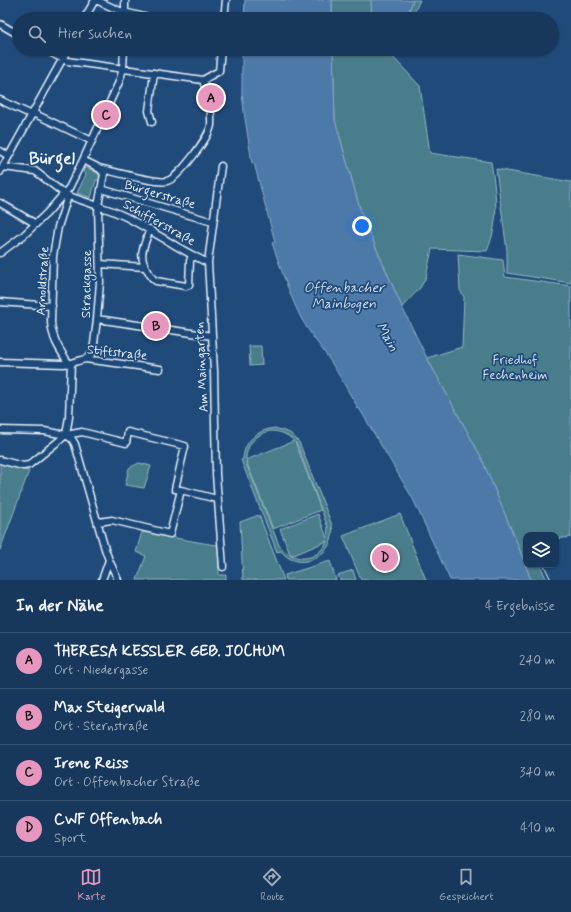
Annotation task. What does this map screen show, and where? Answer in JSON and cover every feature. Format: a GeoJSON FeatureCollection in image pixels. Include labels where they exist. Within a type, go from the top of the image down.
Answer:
{"type":"FeatureCollection","features":[{"type":"Feature","properties":{"kind":"street"},"geometry":{"type":"LineString","coordinates":[[88,12],[96,0],[118,12]]}},
{"type":"Feature","properties":{"kind":"street"},"geometry":{"type":"LineString","coordinates":[[125,0],[125,12]]}},
{"type":"Feature","properties":{"kind":"street"},"geometry":{"type":"LineString","coordinates":[[225,12],[226,0]]}},
{"type":"Feature","properties":{"kind":"street"},"geometry":{"type":"LineString","coordinates":[[0,24],[12,31]]}},
{"type":"Feature","properties":{"kind":"street"},"geometry":{"type":"LineString","coordinates":[[57,56],[67,61],[203,80],[219,71],[220,56]]}},
{"type":"Feature","properties":{"kind":"street"},"geometry":{"type":"LineString","coordinates":[[1,170],[64,56]]}},
{"type":"Feature","properties":{"kind":"street"},"geometry":{"type":"LineString","coordinates":[[0,253],[24,235],[66,195],[119,82],[123,69],[124,56]]}},
{"type":"Feature","properties":{"kind":"street"},"geometry":{"type":"LineString","coordinates":[[152,122],[149,111],[154,73]]}},
{"type":"Feature","properties":{"kind":"street"},"geometry":{"type":"LineString","coordinates":[[83,160],[98,168],[155,180],[166,181],[173,178],[194,156],[211,128],[210,103],[203,80]]}},
{"type":"Feature","properties":{"kind":"street"},"geometry":{"type":"LineString","coordinates":[[0,100],[92,141]]}},
{"type":"Feature","properties":{"kind":"street"},"geometry":{"type":"LineString","coordinates":[[0,151],[9,156]]}},
{"type":"Feature","properties":{"kind":"street","name":"Am Maingarten"},"geometry":{"type":"LineString","coordinates":[[221,166],[208,262],[217,499],[223,567]]}},
{"type":"Feature","properties":{"kind":"street","name":"Strackgasse"},"geometry":{"type":"LineString","coordinates":[[85,359],[93,352],[98,319],[100,264],[98,206],[104,174],[103,170],[98,168]]}},
{"type":"Feature","properties":{"kind":"street","name":"Schifferstraße"},"geometry":{"type":"LineString","coordinates":[[1,170],[35,171],[66,195],[120,213],[150,229],[166,241],[208,262]]}},
{"type":"Feature","properties":{"kind":"street","name":"Bürgerstraße"},"geometry":{"type":"LineString","coordinates":[[101,189],[213,222]]}},
{"type":"Feature","properties":{"kind":"street","name":"Arnoldstraße"},"geometry":{"type":"LineString","coordinates":[[66,195],[53,256],[52,328],[57,346],[70,363]]}},
{"type":"Feature","properties":{"kind":"street"},"geometry":{"type":"LineString","coordinates":[[0,203],[36,224]]}},
{"type":"Feature","properties":{"kind":"street"},"geometry":{"type":"LineString","coordinates":[[150,229],[142,257],[143,264],[156,281],[186,286],[189,285],[190,261],[192,255]]}},
{"type":"Feature","properties":{"kind":"street"},"geometry":{"type":"LineString","coordinates":[[100,264],[145,267]]}},
{"type":"Feature","properties":{"kind":"street"},"geometry":{"type":"LineString","coordinates":[[0,302],[52,306]]}},
{"type":"Feature","properties":{"kind":"street"},"geometry":{"type":"LineString","coordinates":[[98,319],[212,336]]}},
{"type":"Feature","properties":{"kind":"street","name":"Stiftstraße"},"geometry":{"type":"LineString","coordinates":[[0,362],[70,363],[85,359],[160,369]]}},
{"type":"Feature","properties":{"kind":"street"},"geometry":{"type":"LineString","coordinates":[[0,460],[19,465],[29,464],[66,435],[69,417],[70,363]]}},
{"type":"Feature","properties":{"kind":"street"},"geometry":{"type":"LineString","coordinates":[[0,430],[44,431],[66,435],[82,432],[126,443],[128,432],[185,446],[174,489],[217,499]]}},
{"type":"Feature","properties":{"kind":"street"},"geometry":{"type":"LineString","coordinates":[[66,435],[72,439],[75,444],[109,560],[118,580]]}},
{"type":"Feature","properties":{"kind":"street"},"geometry":{"type":"LineString","coordinates":[[98,522],[112,520],[170,534],[181,490]]}},
{"type":"Feature","properties":{"kind":"street"},"geometry":{"type":"LineString","coordinates":[[102,580],[109,560]]}},
{"type":"Feature","properties":{"kind":"green space"},"geometry":{"type":"Polygon","coordinates":[[[332,0],[371,0],[372,12],[332,12],[332,0]]]}},
{"type":"Feature","properties":{"kind":"green space"},"geometry":{"type":"Polygon","coordinates":[[[413,0],[420,0],[414,12],[409,12],[413,0]]]}},
{"type":"Feature","properties":{"kind":"green space"},"geometry":{"type":"Polygon","coordinates":[[[333,56],[392,56],[420,86],[430,153],[491,162],[496,207],[494,229],[487,251],[432,249],[426,277],[420,288],[402,307],[362,216],[335,120],[333,56]]]}},
{"type":"Feature","properties":{"kind":"green space"},"geometry":{"type":"Polygon","coordinates":[[[85,167],[98,173],[100,177],[100,181],[96,180],[91,198],[77,193],[86,174],[83,172],[85,167]]]}},
{"type":"Feature","properties":{"kind":"green space"},"geometry":{"type":"Polygon","coordinates":[[[496,169],[571,182],[571,283],[507,273],[507,251],[496,169]]]}},
{"type":"Feature","properties":{"kind":"green space","name":"Friedhof Fechenheim"},"geometry":{"type":"Polygon","coordinates":[[[458,254],[503,260],[505,277],[571,286],[571,537],[559,539],[559,532],[523,532],[523,559],[481,457],[427,358],[462,347],[464,297],[460,290],[458,254]]]}},
{"type":"Feature","properties":{"kind":"green space"},"geometry":{"type":"Polygon","coordinates":[[[249,346],[261,346],[262,365],[250,366],[249,346]]]}},
{"type":"Feature","properties":{"kind":"green space"},"geometry":{"type":"Polygon","coordinates":[[[275,428],[290,433],[299,442],[332,525],[332,535],[329,545],[324,552],[316,558],[307,561],[298,561],[289,558],[281,551],[277,552],[241,460],[243,459],[249,442],[257,434],[268,429],[275,428]],[[270,431],[260,435],[252,441],[246,455],[246,460],[294,441],[283,433],[270,431]],[[295,442],[321,510],[273,529],[246,461],[279,545],[291,555],[304,558],[311,557],[317,553],[323,548],[327,541],[294,555],[290,554],[280,529],[318,514],[327,538],[328,528],[298,446],[295,442]]]}},
{"type":"Feature","properties":{"kind":"green space"},"geometry":{"type":"Polygon","coordinates":[[[139,463],[151,466],[144,488],[125,485],[129,468],[139,463]]]}},
{"type":"Feature","properties":{"kind":"green space"},"geometry":{"type":"Polygon","coordinates":[[[0,464],[29,471],[0,550],[0,464]]]}},
{"type":"Feature","properties":{"kind":"green space"},"geometry":{"type":"Polygon","coordinates":[[[400,514],[426,580],[361,580],[343,536],[400,514]]]}},
{"type":"Feature","properties":{"kind":"green space"},"geometry":{"type":"Polygon","coordinates":[[[259,515],[284,580],[243,580],[240,522],[259,515]]]}},
{"type":"Feature","properties":{"kind":"green space"},"geometry":{"type":"Polygon","coordinates":[[[142,532],[218,545],[219,575],[226,575],[226,580],[137,580],[146,556],[136,552],[142,532]]]}},
{"type":"Feature","properties":{"kind":"green space"},"geometry":{"type":"Polygon","coordinates":[[[330,561],[336,580],[286,580],[285,575],[330,561]]]}},
{"type":"Feature","properties":{"kind":"green space","name":"Friedhof Fechenheim"},"geometry":{"type":"Polygon","coordinates":[[[526,568],[541,568],[547,580],[531,580],[526,568]]]}},
{"type":"Feature","properties":{"kind":"green space"},"geometry":{"type":"Polygon","coordinates":[[[353,570],[356,580],[340,580],[338,575],[353,570]]]}},
{"type":"Feature","properties":{"kind":"water"},"geometry":{"type":"Polygon","coordinates":[[[245,0],[332,0],[332,12],[244,12],[245,0]]]}},
{"type":"Feature","properties":{"kind":"water"},"geometry":{"type":"Polygon","coordinates":[[[371,0],[413,0],[409,12],[372,12],[371,0]]]}},
{"type":"Feature","properties":{"kind":"water","name":"Offenbacher Mainbogen"},"geometry":{"type":"Polygon","coordinates":[[[242,56],[333,56],[335,120],[362,216],[402,307],[427,358],[481,457],[517,543],[523,559],[523,568],[526,568],[531,580],[450,580],[413,499],[359,408],[357,409],[357,406],[333,365],[307,329],[297,309],[272,243],[275,242],[254,163],[252,163],[242,93],[242,56]]]}},
{"type":"Feature","properties":{"kind":"tram line"},"geometry":{"type":"LineString","coordinates":[[545,568],[551,580]]}},
{"type":"Feature","properties":{"kind":"place","name":"THERESA KESSLER GEB. JOCHUM"},"geometry":{"type":"Point","coordinates":[211,98]}},
{"type":"Feature","properties":{"kind":"place","name":"Irene Reiss"},"geometry":{"type":"Point","coordinates":[106,115]}},
{"type":"Feature","properties":{"kind":"place","name":"Max Steigerwald"},"geometry":{"type":"Point","coordinates":[156,326]}},
{"type":"Feature","properties":{"kind":"place","name":"CWF Offenbach"},"geometry":{"type":"Point","coordinates":[385,558]}},
{"type":"Feature","properties":{"kind":"district","name":"Bürgel"},"geometry":{"type":"Point","coordinates":[52,159]}},
{"type":"Feature","properties":{"kind":"water label","name":"Main"},"geometry":{"type":"Point","coordinates":[387,337]}}]}
